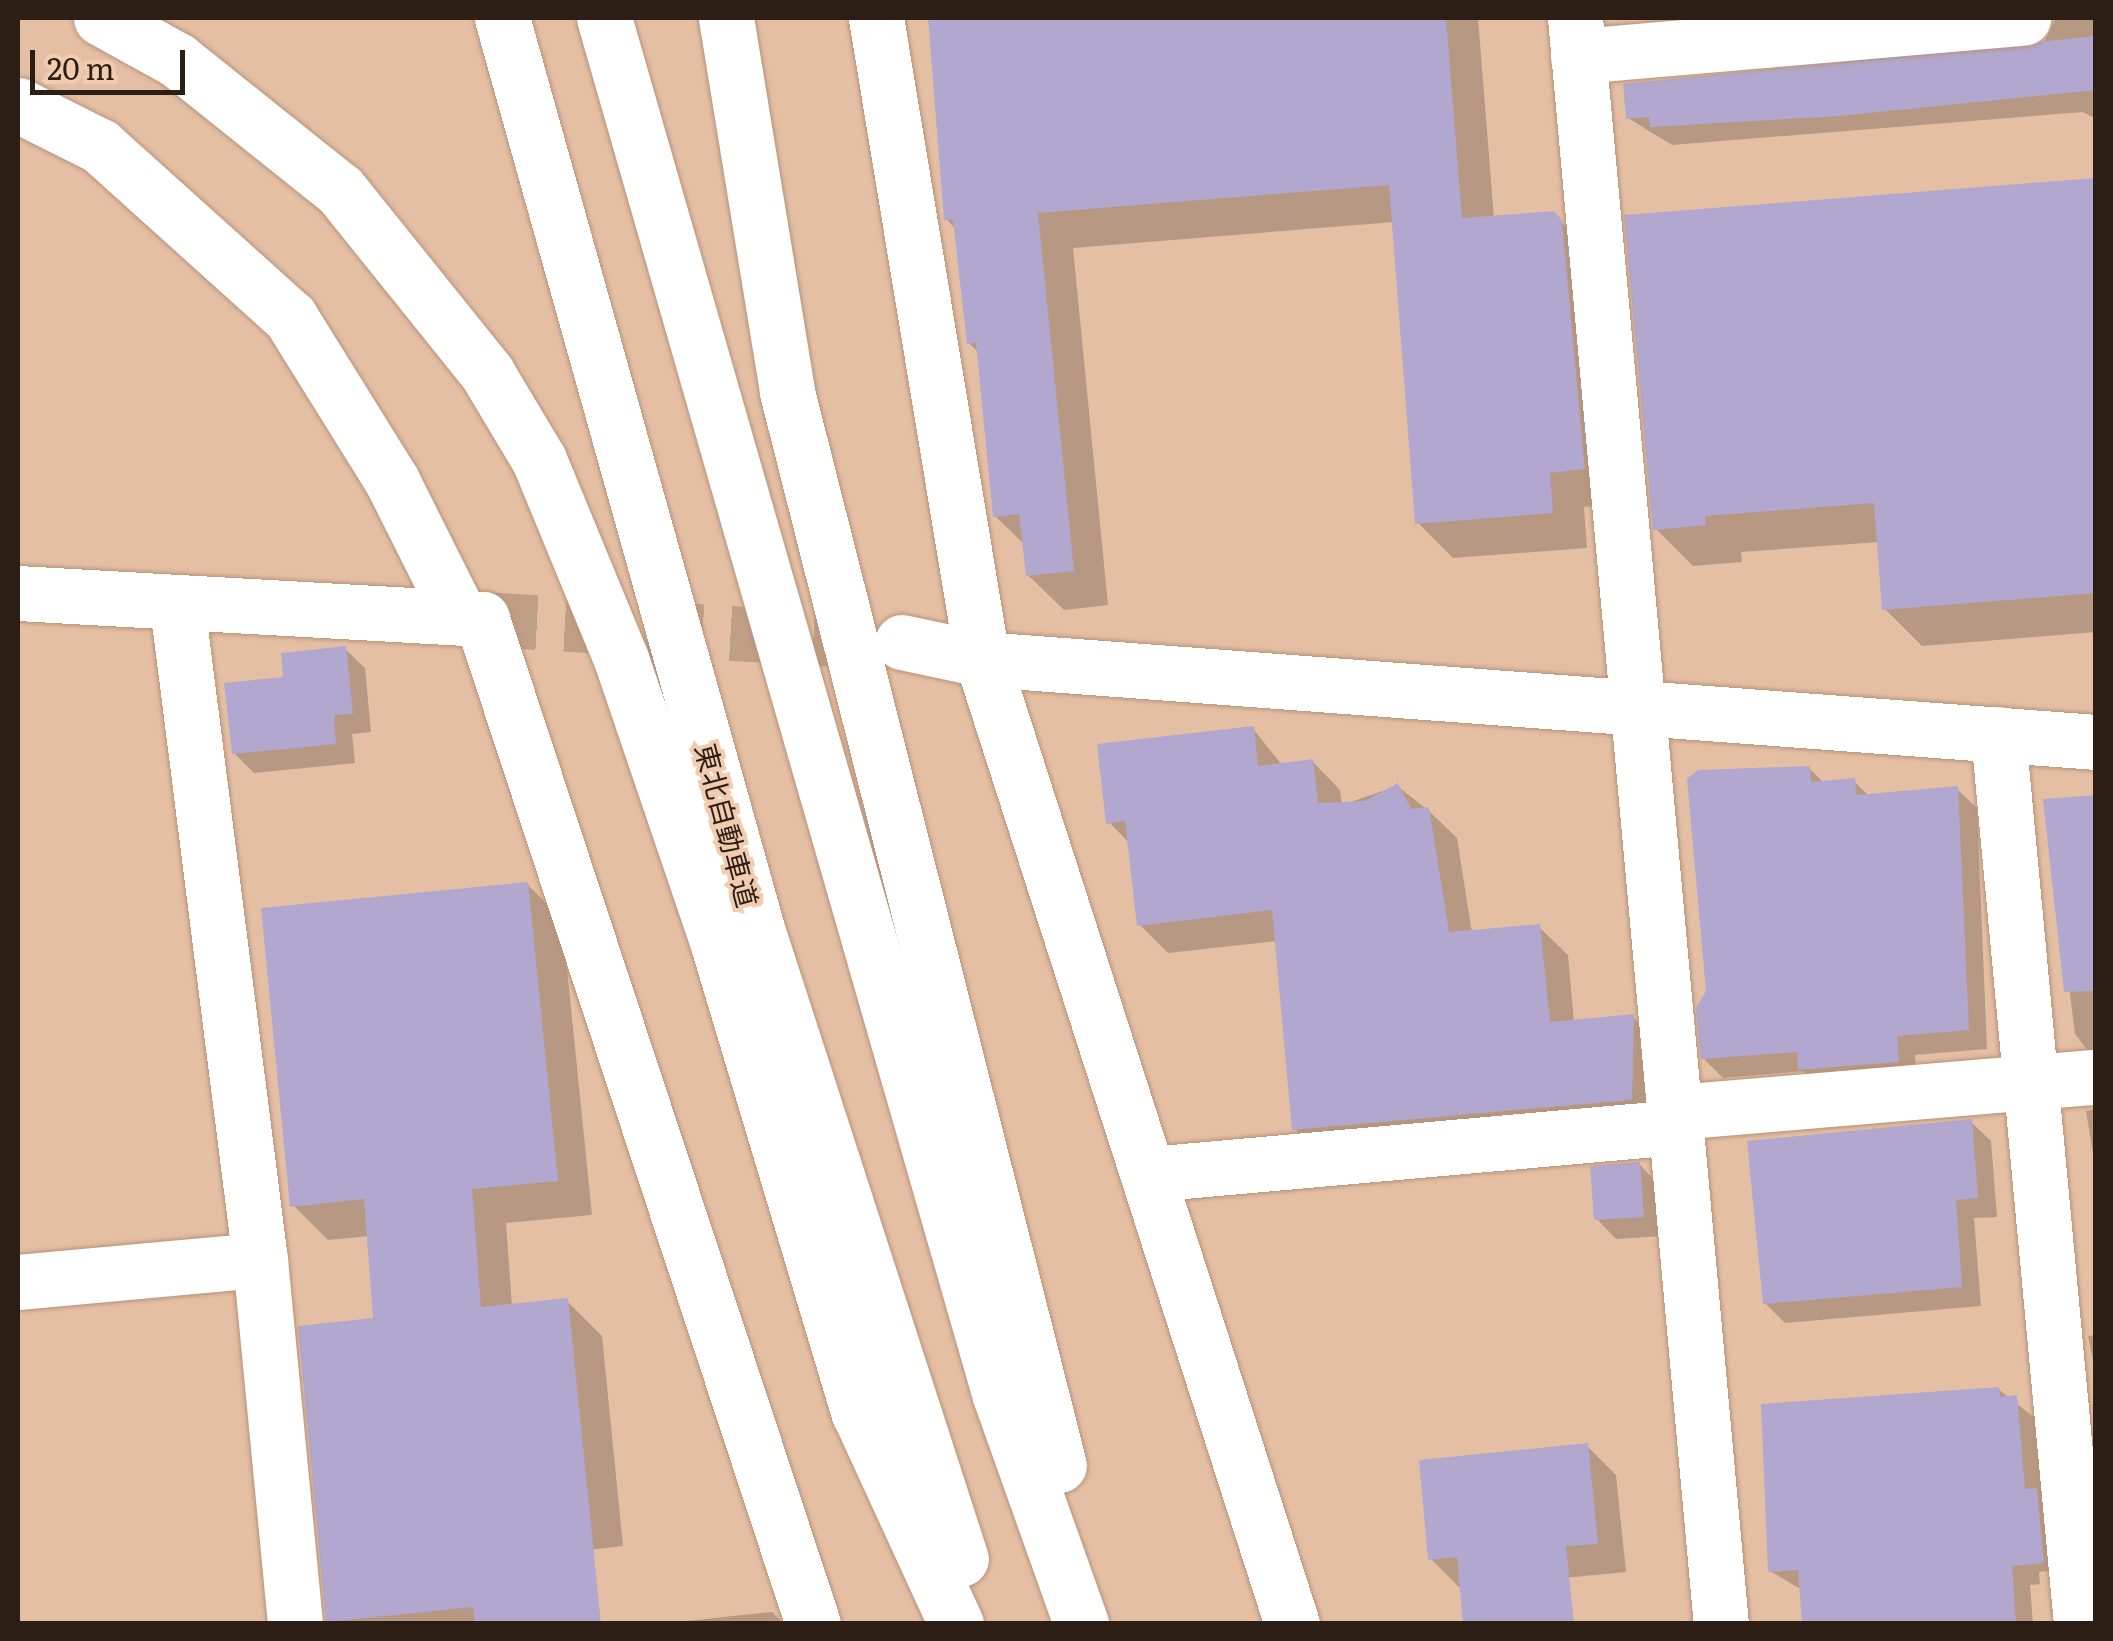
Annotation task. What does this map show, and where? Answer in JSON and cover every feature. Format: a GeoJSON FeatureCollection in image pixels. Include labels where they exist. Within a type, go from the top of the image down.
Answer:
{"type":"FeatureCollection","features":[{"type":"Feature","properties":{"kind":"main road"},"geometry":{"type":"LineString","coordinates":[[101,18],[178,60],[340,190],[487,373],[539,460],[620,659],[717,942],[859,1413],[956,1624]]}},
{"type":"Feature","properties":{"kind":"main road","name":"東北自動車道"},"geometry":{"type":"LineString","coordinates":[[502,18],[757,929],[982,1624]]}},
{"type":"Feature","properties":{"kind":"main road"},"geometry":{"type":"LineString","coordinates":[[604,18],[1000,1396],[1081,1624]]}},
{"type":"Feature","properties":{"kind":"main road"},"geometry":{"type":"LineString","coordinates":[[726,18],[787,392],[1100,1624]]}},
{"type":"Feature","properties":{"kind":"main road"},"geometry":{"type":"LineString","coordinates":[[876,18],[982,659],[1292,1624]]}},
{"type":"Feature","properties":{"kind":"main road"},"geometry":{"type":"LineString","coordinates":[[1721,1624],[1577,37],[2023,18]]}},
{"type":"Feature","properties":{"kind":"main road"},"geometry":{"type":"LineString","coordinates":[[18,105],[100,146],[290,317],[392,481],[460,617]]}},
{"type":"Feature","properties":{"kind":"main road"},"geometry":{"type":"LineString","coordinates":[[18,593],[177,605],[482,619],[812,1624]]}},
{"type":"Feature","properties":{"kind":"main road"},"geometry":{"type":"LineString","coordinates":[[177,605],[260,1260],[295,1624]]}},
{"type":"Feature","properties":{"kind":"main road"},"geometry":{"type":"LineString","coordinates":[[902,642],[982,659],[1639,702],[2096,742]]}},
{"type":"Feature","properties":{"kind":"main road"},"geometry":{"type":"LineString","coordinates":[[1998,734],[2081,1624]]}},
{"type":"Feature","properties":{"kind":"main road"},"geometry":{"type":"LineString","coordinates":[[1150,1174],[2096,1077]]}},
{"type":"Feature","properties":{"kind":"main road"},"geometry":{"type":"LineString","coordinates":[[18,1282],[260,1260]]}},
{"type":"Feature","properties":{"kind":"building"},"geometry":{"type":"Polygon","coordinates":[[[928,18],[1446,18],[1462,218],[1554,211],[1562,220],[1585,469],[1550,473],[1553,513],[1415,524],[1389,185],[1038,213],[1074,571],[1026,576],[1019,514],[993,517],[976,343],[967,344],[953,220],[944,220],[928,18]]]}},
{"type":"Feature","properties":{"kind":"building"},"geometry":{"type":"Polygon","coordinates":[[[2096,36],[2096,90],[1840,116],[1650,127],[1649,117],[1626,119],[1623,84],[2096,36]]]}},
{"type":"Feature","properties":{"kind":"building"},"geometry":{"type":"Polygon","coordinates":[[[2096,178],[2096,593],[1882,610],[1874,503],[1705,516],[1706,525],[1653,530],[1624,215],[2096,178]]]}},
{"type":"Feature","properties":{"kind":"building"},"geometry":{"type":"Polygon","coordinates":[[[346,646],[353,714],[334,715],[336,744],[232,754],[224,683],[283,677],[281,653],[346,646]]]}},
{"type":"Feature","properties":{"kind":"building"},"geometry":{"type":"Polygon","coordinates":[[[1254,726],[1258,766],[1313,759],[1318,803],[1365,801],[1398,783],[1411,809],[1429,807],[1449,932],[1540,924],[1550,1022],[1634,1014],[1632,1100],[1292,1130],[1272,910],[1137,926],[1125,821],[1106,824],[1097,744],[1254,726]]]}},
{"type":"Feature","properties":{"kind":"building"},"geometry":{"type":"Polygon","coordinates":[[[1810,766],[1811,782],[1855,778],[1856,795],[1958,786],[1969,1030],[1897,1036],[1899,1062],[1798,1070],[1797,1052],[1701,1059],[1696,1008],[1706,991],[1687,779],[1698,770],[1810,766]]]}},
{"type":"Feature","properties":{"kind":"building"},"geometry":{"type":"Polygon","coordinates":[[[2096,795],[2096,991],[2064,992],[2043,799],[2096,795]]]}},
{"type":"Feature","properties":{"kind":"building"},"geometry":{"type":"Polygon","coordinates":[[[528,882],[558,1181],[472,1189],[481,1307],[568,1298],[601,1624],[475,1624],[473,1607],[326,1622],[298,1326],[373,1318],[364,1199],[290,1207],[261,908],[528,882]]]}},
{"type":"Feature","properties":{"kind":"building"},"geometry":{"type":"Polygon","coordinates":[[[1972,1119],[1978,1198],[1956,1200],[1962,1287],[1763,1304],[1747,1141],[1972,1119]]]}},
{"type":"Feature","properties":{"kind":"building"},"geometry":{"type":"Polygon","coordinates":[[[1640,1162],[1644,1217],[1594,1220],[1590,1166],[1640,1162]]]}},
{"type":"Feature","properties":{"kind":"building"},"geometry":{"type":"Polygon","coordinates":[[[1999,1387],[2000,1397],[2017,1395],[2025,1489],[2037,1488],[2044,1563],[2012,1566],[2016,1624],[1802,1624],[1798,1570],[1768,1572],[1761,1404],[1999,1387]]]}},
{"type":"Feature","properties":{"kind":"building"},"geometry":{"type":"Polygon","coordinates":[[[1588,1443],[1598,1544],[1566,1546],[1574,1624],[1463,1624],[1457,1557],[1428,1560],[1419,1460],[1588,1443]]]}},
{"type":"Feature","properties":{"kind":"tunnel"},"geometry":{"type":"LineString","coordinates":[[482,619],[894,642]]}}]}
